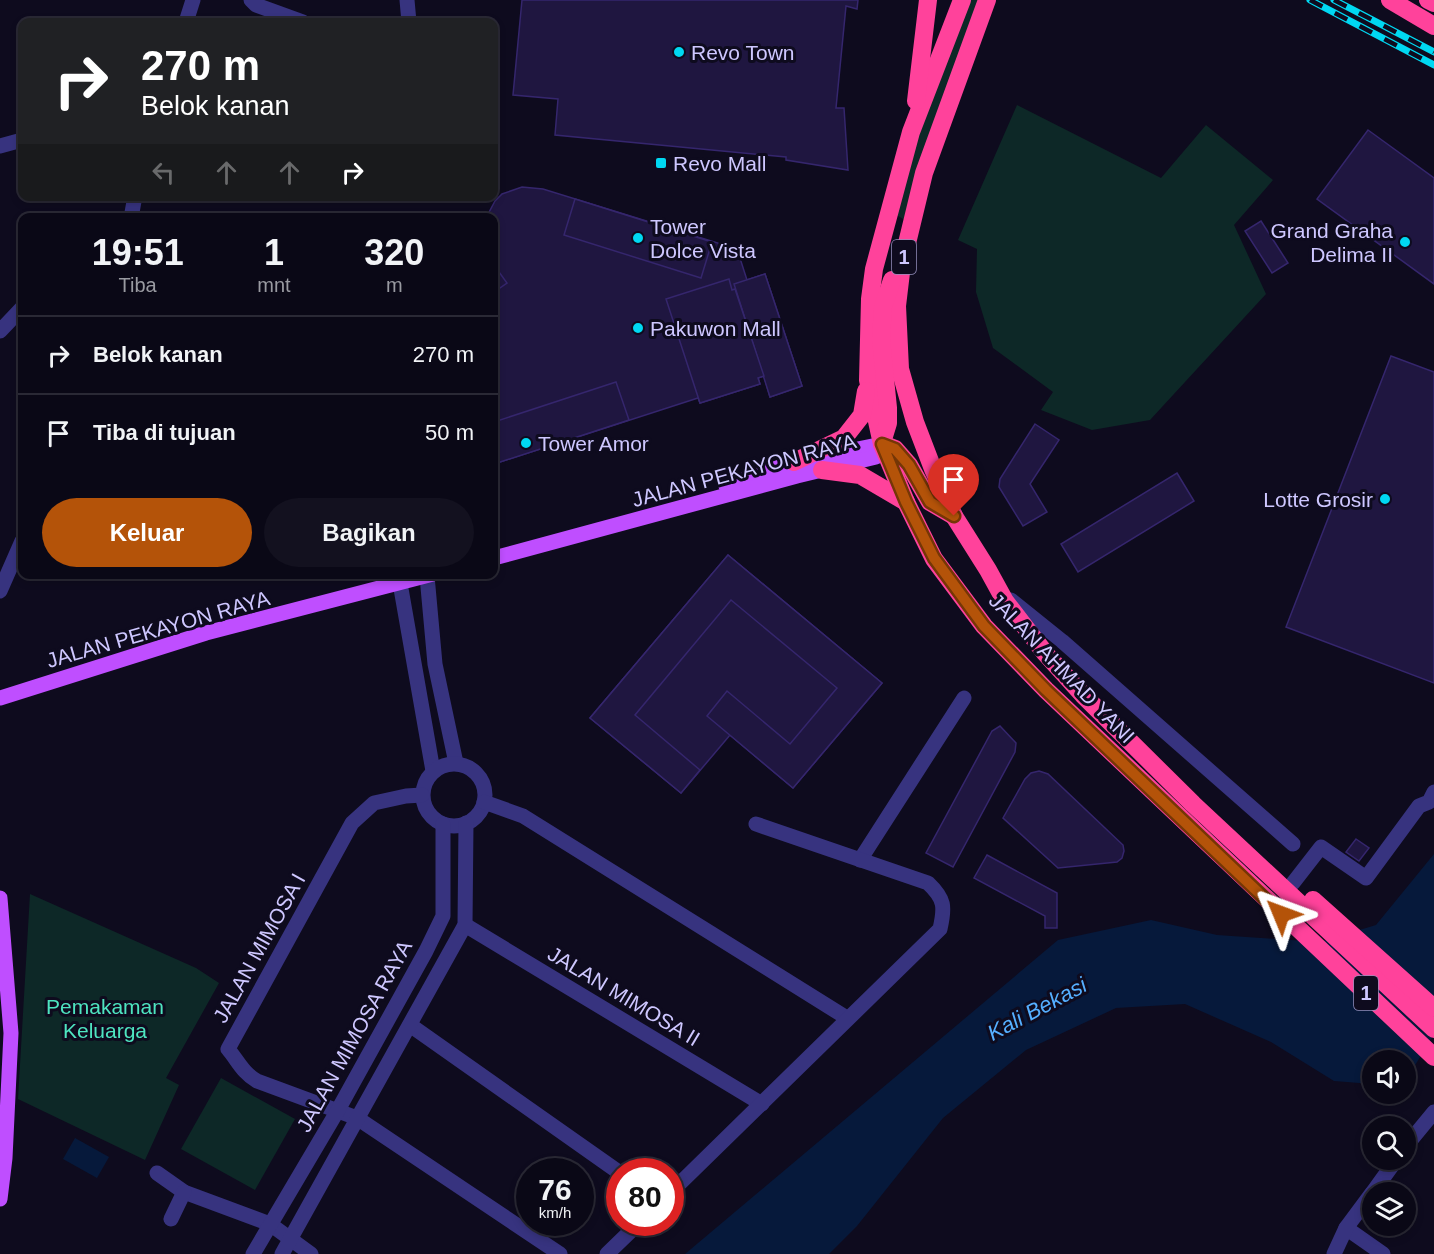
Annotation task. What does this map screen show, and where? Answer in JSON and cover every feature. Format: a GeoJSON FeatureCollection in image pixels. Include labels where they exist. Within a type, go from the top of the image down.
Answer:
{"type":"FeatureCollection","features":[{"type":"Feature","properties":{"kind":"highway"},"geometry":{"type":"LineString","coordinates":[[911,132],[928,0]]}},
{"type":"Feature","properties":{"kind":"highway","name":"JALAN AHMAD YANI"},"geometry":{"type":"LineString","coordinates":[[962,0],[911,132],[874,269],[870,299],[867,380],[882,444],[906,502],[934,558],[984,626],[1046,690],[1434,1057]]}},
{"type":"Feature","properties":{"kind":"highway","name":"JALAN AHMAD YANI"},"geometry":{"type":"LineString","coordinates":[[987,0],[924,173],[902,264],[897,306],[900,369],[915,423],[954,516],[1005,601],[1045,653],[1083,694],[1201,812],[1319,913],[1434,1029]]}},
{"type":"Feature","properties":{"kind":"highway"},"geometry":{"type":"LineString","coordinates":[[1390,0],[1434,26]]}},
{"type":"Feature","properties":{"kind":"highway"},"geometry":{"type":"LineString","coordinates":[[1428,0],[1434,3]]}},
{"type":"Feature","properties":{"kind":"highway"},"geometry":{"type":"LineString","coordinates":[[911,224],[883,307],[881,339],[888,423],[882,444],[895,449],[909,465],[930,502],[954,516]]}},
{"type":"Feature","properties":{"kind":"highway"},"geometry":{"type":"LineString","coordinates":[[794,462],[844,438],[862,415],[867,380]]}},
{"type":"Feature","properties":{"kind":"highway"},"geometry":{"type":"LineString","coordinates":[[822,470],[860,476],[906,502]]}},
{"type":"Feature","properties":{"kind":"highway"},"geometry":{"type":"LineString","coordinates":[[988,570],[1091,696],[1216,816],[1293,883],[1319,913],[1434,1008]]}},
{"type":"Feature","properties":{"kind":"main road","name":"JALAN PEKAYON RAYA"},"geometry":{"type":"LineString","coordinates":[[498,556],[598,529],[794,462],[882,444]]}},
{"type":"Feature","properties":{"kind":"main road","name":"JALAN PEKAYON RAYA"},"geometry":{"type":"LineString","coordinates":[[498,556],[876,457],[882,444]]}},
{"type":"Feature","properties":{"kind":"main road","name":"JALAN PEKAYON RAYA"},"geometry":{"type":"LineString","coordinates":[[0,698],[206,633],[415,579]]}},
{"type":"Feature","properties":{"kind":"main road"},"geometry":{"type":"LineString","coordinates":[[0,898],[11,1033],[5,1158],[0,1199]]}},
{"type":"Feature","properties":{"kind":"street"},"geometry":{"type":"LineString","coordinates":[[187,18],[193,0]]}},
{"type":"Feature","properties":{"kind":"street"},"geometry":{"type":"LineString","coordinates":[[251,0],[256,5],[292,18]]}},
{"type":"Feature","properties":{"kind":"street"},"geometry":{"type":"LineString","coordinates":[[407,0],[409,18]]}},
{"type":"Feature","properties":{"kind":"street"},"geometry":{"type":"LineString","coordinates":[[0,146],[18,141]]}},
{"type":"Feature","properties":{"kind":"street"},"geometry":{"type":"LineString","coordinates":[[0,332],[18,312]]}},
{"type":"Feature","properties":{"kind":"street"},"geometry":{"type":"LineString","coordinates":[[0,591],[18,550]]}},
{"type":"Feature","properties":{"kind":"street"},"geometry":{"type":"LineString","coordinates":[[430,579],[435,664],[456,763]]}},
{"type":"Feature","properties":{"kind":"street"},"geometry":{"type":"LineString","coordinates":[[400,583],[433,771]]}},
{"type":"Feature","properties":{"kind":"street"},"geometry":{"type":"LineString","coordinates":[[1011,600],[1062,641],[1293,844]]}},
{"type":"Feature","properties":{"kind":"street"},"geometry":{"type":"LineString","coordinates":[[860,860],[964,698]]}},
{"type":"Feature","properties":{"kind":"street"},"geometry":{"type":"LineString","coordinates":[[456,763],[469,767],[479,776],[484,789],[481,811],[466,824],[455,826],[443,824],[432,818],[425,807],[422,795],[425,782],[433,771],[444,765],[456,763]]}},
{"type":"Feature","properties":{"kind":"street"},"geometry":{"type":"LineString","coordinates":[[1293,883],[1321,847],[1366,878],[1419,806],[1429,802],[1434,792]]}},
{"type":"Feature","properties":{"kind":"street","name":"JALAN MIMOSA I"},"geometry":{"type":"LineString","coordinates":[[338,1110],[257,1081],[242,1070],[228,1049],[352,823],[374,803],[422,795]]}},
{"type":"Feature","properties":{"kind":"street"},"geometry":{"type":"LineString","coordinates":[[484,802],[523,816],[847,1018]]}},
{"type":"Feature","properties":{"kind":"street","name":"JALAN MIMOSA RAYA"},"geometry":{"type":"LineString","coordinates":[[253,1254],[338,1110],[443,916],[443,824]]}},
{"type":"Feature","properties":{"kind":"street"},"geometry":{"type":"LineString","coordinates":[[282,1254],[465,925],[466,824]]}},
{"type":"Feature","properties":{"kind":"street"},"geometry":{"type":"LineString","coordinates":[[684,1179],[940,929],[945,910],[939,894],[928,883],[756,824]]}},
{"type":"Feature","properties":{"kind":"street","name":"JALAN MIMOSA II"},"geometry":{"type":"LineString","coordinates":[[465,925],[762,1104]]}},
{"type":"Feature","properties":{"kind":"street"},"geometry":{"type":"LineString","coordinates":[[426,951],[445,961]]}},
{"type":"Feature","properties":{"kind":"street"},"geometry":{"type":"LineString","coordinates":[[410,1025],[606,1163]]}},
{"type":"Feature","properties":{"kind":"street"},"geometry":{"type":"LineString","coordinates":[[338,1110],[357,1118],[560,1254]]}},
{"type":"Feature","properties":{"kind":"street"},"geometry":{"type":"LineString","coordinates":[[1416,1134],[1434,1112]]}},
{"type":"Feature","properties":{"kind":"street"},"geometry":{"type":"LineString","coordinates":[[157,1173],[184,1192],[270,1224],[311,1254]]}},
{"type":"Feature","properties":{"kind":"street"},"geometry":{"type":"LineString","coordinates":[[171,1219],[184,1192]]}},
{"type":"Feature","properties":{"kind":"street"},"geometry":{"type":"LineString","coordinates":[[1334,1254],[1346,1228],[1362,1207]]}},
{"type":"Feature","properties":{"kind":"street"},"geometry":{"type":"LineString","coordinates":[[1346,1228],[1383,1254]]}},
{"type":"Feature","properties":{"kind":"street"},"geometry":{"type":"LineString","coordinates":[[607,1254],[626,1236]]}},
{"type":"Feature","properties":{"kind":"green space"},"geometry":{"type":"Polygon","coordinates":[[[962,0],[987,0],[911,224],[889,210],[962,0]]]}},
{"type":"Feature","properties":{"kind":"green space"},"geometry":{"type":"Polygon","coordinates":[[[1017,105],[1161,178],[1206,125],[1273,180],[1234,225],[1266,294],[1150,420],[1092,430],[1041,410],[1053,392],[993,348],[976,292],[977,249],[958,240],[1017,105]]]}},
{"type":"Feature","properties":{"kind":"green space","name":"Pemakaman Keluarga"},"geometry":{"type":"Polygon","coordinates":[[[30,894],[196,968],[219,983],[166,1078],[179,1085],[145,1160],[18,1099],[30,894]]]}},
{"type":"Feature","properties":{"kind":"green space"},"geometry":{"type":"Polygon","coordinates":[[[221,1078],[295,1119],[255,1190],[181,1149],[221,1078]]]}},
{"type":"Feature","properties":{"kind":"water","name":"Kali Bekasi"},"geometry":{"type":"Polygon","coordinates":[[[1434,854],[1434,1034],[1416,1064],[1416,1050],[1362,1050],[1362,1083],[1334,1081],[1271,1042],[1185,1004],[1116,1008],[1026,1050],[943,1118],[857,1226],[829,1254],[685,1254],[1058,940],[1151,920],[1217,935],[1320,942],[1376,925],[1434,854]]]}},
{"type":"Feature","properties":{"kind":"water"},"geometry":{"type":"Polygon","coordinates":[[[75,1138],[109,1157],[97,1178],[63,1159],[75,1138]]]}},
{"type":"Feature","properties":{"kind":"building","name":"Revo Town"},"geometry":{"type":"Polygon","coordinates":[[[522,0],[858,0],[857,9],[846,6],[836,108],[844,108],[848,170],[786,160],[786,157],[555,135],[558,99],[513,95],[522,0]]]}},
{"type":"Feature","properties":{"kind":"building","name":"Grand Graha Delima II"},"geometry":{"type":"Polygon","coordinates":[[[1368,130],[1434,178],[1434,284],[1317,199],[1368,130]]]}},
{"type":"Feature","properties":{"kind":"building","name":"Pakuwon Mall"},"geometry":{"type":"Polygon","coordinates":[[[522,187],[543,189],[718,243],[721,250],[739,255],[747,280],[765,274],[802,386],[770,397],[764,376],[758,378],[760,384],[700,403],[698,398],[498,463],[498,213],[489,213],[502,194],[522,187]]]}},
{"type":"Feature","properties":{"kind":"building","name":"Tower Dolce Vista"},"geometry":{"type":"Polygon","coordinates":[[[575,199],[712,242],[701,278],[564,235],[575,199]]]}},
{"type":"Feature","properties":{"kind":"building"},"geometry":{"type":"Polygon","coordinates":[[[1261,221],[1288,263],[1272,273],[1245,231],[1261,221]]]}},
{"type":"Feature","properties":{"kind":"building"},"geometry":{"type":"Polygon","coordinates":[[[498,271],[507,283],[498,289],[498,271]]]}},
{"type":"Feature","properties":{"kind":"building"},"geometry":{"type":"Polygon","coordinates":[[[765,274],[802,386],[770,397],[734,284],[765,274]]]}},
{"type":"Feature","properties":{"kind":"building"},"geometry":{"type":"Polygon","coordinates":[[[729,279],[732,290],[735,289],[764,376],[758,378],[760,384],[700,403],[666,299],[729,279]]]}},
{"type":"Feature","properties":{"kind":"building","name":"Lotte Grosir"},"geometry":{"type":"Polygon","coordinates":[[[1391,356],[1434,372],[1434,683],[1286,627],[1391,356]]]}},
{"type":"Feature","properties":{"kind":"building","name":"Tower Amor"},"geometry":{"type":"Polygon","coordinates":[[[616,382],[629,420],[498,463],[498,421],[616,382]]]}},
{"type":"Feature","properties":{"kind":"building"},"geometry":{"type":"Polygon","coordinates":[[[1035,424],[1059,440],[1030,484],[1047,512],[1023,526],[999,487],[1000,479],[1035,424]]]}},
{"type":"Feature","properties":{"kind":"building"},"geometry":{"type":"Polygon","coordinates":[[[1177,473],[1194,501],[1078,572],[1061,544],[1177,473]]]}},
{"type":"Feature","properties":{"kind":"building"},"geometry":{"type":"Polygon","coordinates":[[[728,555],[882,683],[793,788],[730,735],[681,793],[590,718],[728,555]]]}},
{"type":"Feature","properties":{"kind":"building"},"geometry":{"type":"Polygon","coordinates":[[[728,555],[882,683],[793,788],[707,716],[727,691],[790,744],[837,688],[731,600],[635,715],[700,770],[681,793],[590,718],[728,555]]]}},
{"type":"Feature","properties":{"kind":"building"},"geometry":{"type":"Polygon","coordinates":[[[1000,726],[1016,743],[1015,752],[953,867],[926,853],[992,731],[1000,726]]]}},
{"type":"Feature","properties":{"kind":"building"},"geometry":{"type":"Polygon","coordinates":[[[1039,771],[1048,774],[1123,845],[1122,858],[1117,862],[1058,868],[1003,818],[1025,779],[1031,773],[1039,771]]]}},
{"type":"Feature","properties":{"kind":"building"},"geometry":{"type":"Polygon","coordinates":[[[1356,839],[1369,848],[1359,861],[1346,852],[1356,839]]]}},
{"type":"Feature","properties":{"kind":"building"},"geometry":{"type":"Polygon","coordinates":[[[987,855],[1057,893],[1057,928],[1045,928],[1045,916],[974,878],[987,855]]]}},
{"type":"Feature","properties":{"kind":"railway"},"geometry":{"type":"LineString","coordinates":[[1310,0],[1434,65]]}},
{"type":"Feature","properties":{"kind":"railway"},"geometry":{"type":"LineString","coordinates":[[1334,0],[1434,52]]}},
{"type":"Feature","properties":{"kind":"place","name":"Revo Town"},"geometry":{"type":"Point","coordinates":[679,52]}},
{"type":"Feature","properties":{"kind":"place","name":"Revo Mall"},"geometry":{"type":"Point","coordinates":[661,163]}},
{"type":"Feature","properties":{"kind":"place","name":"Tower Dolce Vista"},"geometry":{"type":"Point","coordinates":[638,238]}},
{"type":"Feature","properties":{"kind":"place","name":"Grand Graha Delima II"},"geometry":{"type":"Point","coordinates":[1405,242]}},
{"type":"Feature","properties":{"kind":"place","name":"Pakuwon Mall"},"geometry":{"type":"Point","coordinates":[638,328]}},
{"type":"Feature","properties":{"kind":"place","name":"Tower Amor"},"geometry":{"type":"Point","coordinates":[526,443]}},
{"type":"Feature","properties":{"kind":"place","name":"Lotte Grosir"},"geometry":{"type":"Point","coordinates":[1385,499]}},
{"type":"Feature","properties":{"kind":"route"},"geometry":{"type":"LineString","coordinates":[[954,516],[930,502],[909,465],[895,449],[882,444],[906,502],[934,558],[984,626],[1046,690],[1281,914]]}}]}
